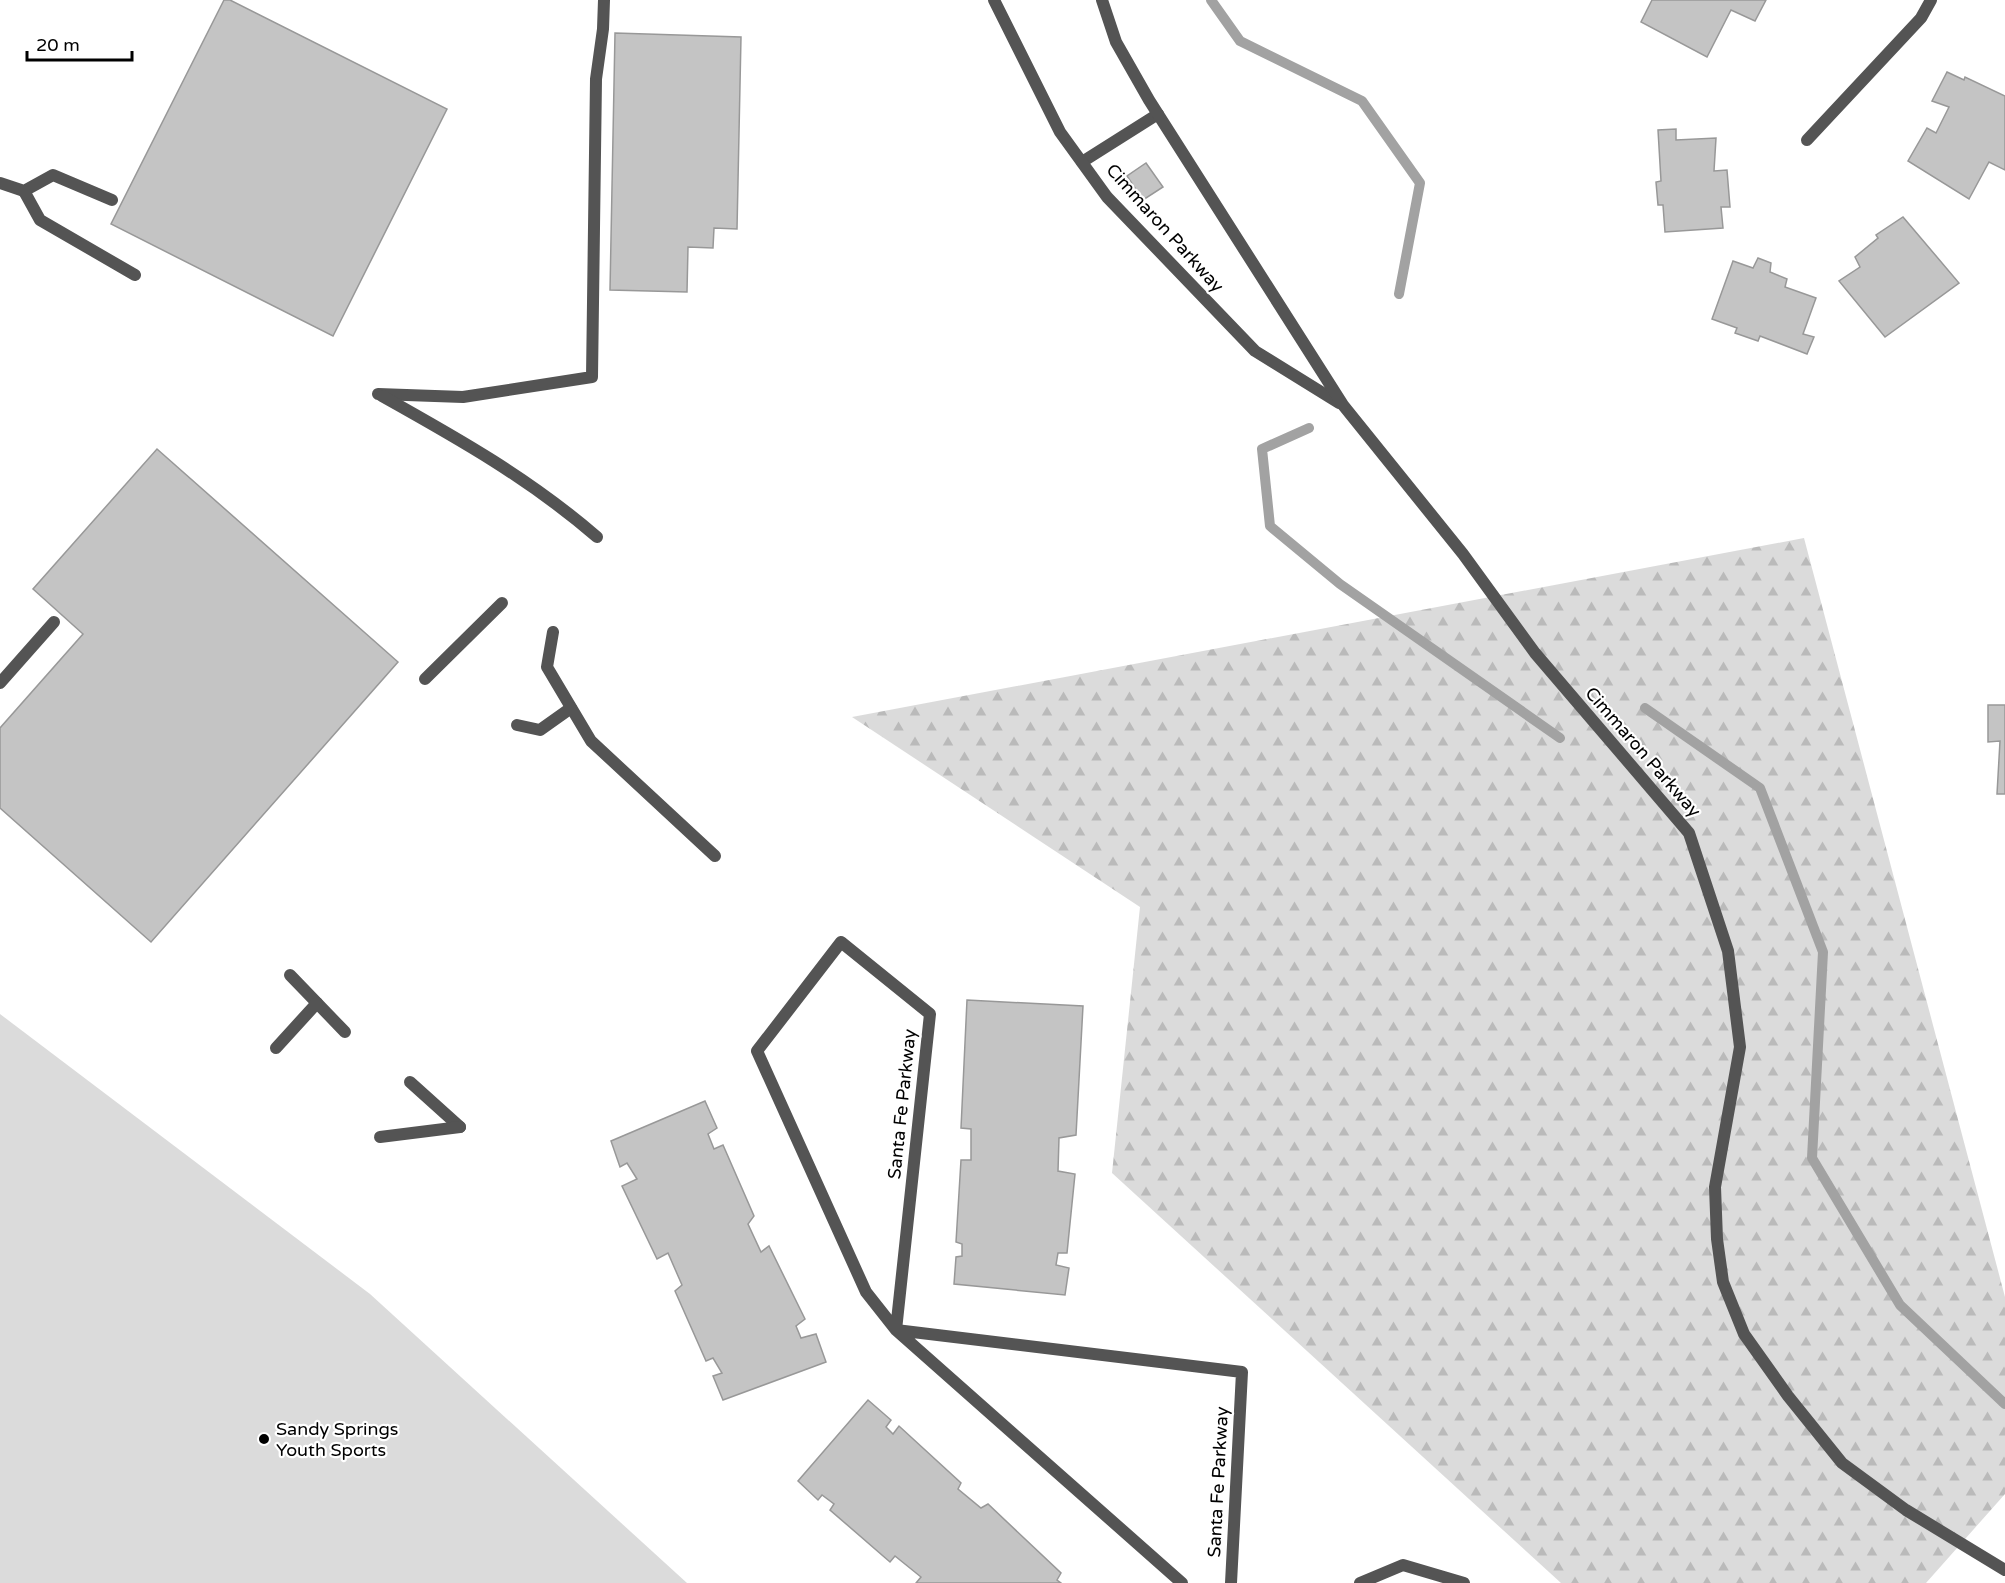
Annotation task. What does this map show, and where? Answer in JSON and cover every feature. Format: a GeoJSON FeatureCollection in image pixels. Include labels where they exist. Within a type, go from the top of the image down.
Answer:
{"type":"FeatureCollection","features":[{"type":"Feature","properties":{"kind":"street"},"geometry":{"type":"LineString","coordinates":[[597,537],[557,502],[497,461],[378,394],[463,397],[592,377],[596,79],[603,29],[604,0]]}},
{"type":"Feature","properties":{"kind":"street","name":"Cimmaron Parkway"},"geometry":{"type":"LineString","coordinates":[[994,0],[1060,132],[1107,197],[1255,351],[1343,405]]}},
{"type":"Feature","properties":{"kind":"street","name":"Cimmaron Parkway"},"geometry":{"type":"LineString","coordinates":[[1102,0],[1116,42],[1158,114],[1343,405],[1463,554],[1535,653],[1689,833],[1728,951],[1740,1047],[1715,1187],[1717,1239],[1723,1282],[1744,1334],[1788,1396],[1842,1464],[1906,1510],[2005,1570]]}},
{"type":"Feature","properties":{"kind":"street"},"geometry":{"type":"LineString","coordinates":[[1807,140],[1921,18],[1931,0]]}},
{"type":"Feature","properties":{"kind":"street"},"geometry":{"type":"LineString","coordinates":[[1082,162],[1158,114]]}},
{"type":"Feature","properties":{"kind":"street"},"geometry":{"type":"LineString","coordinates":[[24,191],[53,176],[112,200]]}},
{"type":"Feature","properties":{"kind":"street"},"geometry":{"type":"LineString","coordinates":[[0,183],[24,191],[40,220],[135,275]]}},
{"type":"Feature","properties":{"kind":"street"},"geometry":{"type":"LineString","coordinates":[[425,679],[502,603]]}},
{"type":"Feature","properties":{"kind":"street"},"geometry":{"type":"LineString","coordinates":[[0,683],[54,622]]}},
{"type":"Feature","properties":{"kind":"street"},"geometry":{"type":"LineString","coordinates":[[554,633],[547,667],[591,741],[715,856]]}},
{"type":"Feature","properties":{"kind":"street"},"geometry":{"type":"LineString","coordinates":[[517,725],[540,730],[571,708]]}},
{"type":"Feature","properties":{"kind":"street","name":"Santa Fe Parkway"},"geometry":{"type":"LineString","coordinates":[[896,1330],[930,1014],[842,942],[757,1051],[866,1292],[896,1330],[1182,1583]]}},
{"type":"Feature","properties":{"kind":"street"},"geometry":{"type":"LineString","coordinates":[[290,975],[345,1032]]}},
{"type":"Feature","properties":{"kind":"street"},"geometry":{"type":"LineString","coordinates":[[276,1048],[317,1003]]}},
{"type":"Feature","properties":{"kind":"street"},"geometry":{"type":"LineString","coordinates":[[380,1137],[460,1127],[410,1082]]}},
{"type":"Feature","properties":{"kind":"street","name":"Santa Fe Parkway"},"geometry":{"type":"LineString","coordinates":[[896,1330],[1242,1372],[1231,1583]]}},
{"type":"Feature","properties":{"kind":"street"},"geometry":{"type":"LineString","coordinates":[[1360,1583],[1403,1565],[1464,1583]]}},
{"type":"Feature","properties":{"kind":"green space"},"geometry":{"type":"Polygon","coordinates":[[[1804,538],[2005,1297],[2005,1494],[1926,1583],[1561,1583],[1112,1173],[1140,907],[852,717],[1804,538]]]}},
{"type":"Feature","properties":{"kind":"green space","name":"Sandy Springs Youth Sports"},"geometry":{"type":"Polygon","coordinates":[[[0,1014],[370,1294],[687,1583],[0,1583],[0,1014]]]}},
{"type":"Feature","properties":{"kind":"building"},"geometry":{"type":"Polygon","coordinates":[[[224,0],[230,0],[447,109],[333,336],[111,224],[224,0]]]}},
{"type":"Feature","properties":{"kind":"building"},"geometry":{"type":"Polygon","coordinates":[[[1652,0],[1766,0],[1755,21],[1731,10],[1707,57],[1641,22],[1652,0]]]}},
{"type":"Feature","properties":{"kind":"building"},"geometry":{"type":"Polygon","coordinates":[[[615,33],[741,37],[737,229],[714,228],[713,248],[688,247],[687,292],[610,290],[615,33]]]}},
{"type":"Feature","properties":{"kind":"building"},"geometry":{"type":"Polygon","coordinates":[[[1947,72],[1964,80],[1965,77],[2005,96],[2005,170],[1989,162],[1969,199],[1908,161],[1927,128],[1936,133],[1949,107],[1932,101],[1947,72]]]}},
{"type":"Feature","properties":{"kind":"building"},"geometry":{"type":"Polygon","coordinates":[[[1676,129],[1676,140],[1716,138],[1714,171],[1727,170],[1730,207],[1721,207],[1723,228],[1665,232],[1663,205],[1658,205],[1656,182],[1661,181],[1658,130],[1676,129]]]}},
{"type":"Feature","properties":{"kind":"building"},"geometry":{"type":"Polygon","coordinates":[[[1146,163],[1163,187],[1143,200],[1127,176],[1146,163]]]}},
{"type":"Feature","properties":{"kind":"building"},"geometry":{"type":"Polygon","coordinates":[[[1903,217],[1959,283],[1885,337],[1839,281],[1860,267],[1855,257],[1878,238],[1876,235],[1903,217]]]}},
{"type":"Feature","properties":{"kind":"building"},"geometry":{"type":"Polygon","coordinates":[[[1758,258],[1771,263],[1770,272],[1787,279],[1785,287],[1816,298],[1803,334],[1814,337],[1807,354],[1760,336],[1758,341],[1735,333],[1737,328],[1712,319],[1733,261],[1753,268],[1758,258]]]}},
{"type":"Feature","properties":{"kind":"building"},"geometry":{"type":"Polygon","coordinates":[[[157,449],[398,662],[151,942],[0,808],[0,728],[83,634],[33,589],[157,449]]]}},
{"type":"Feature","properties":{"kind":"building"},"geometry":{"type":"Polygon","coordinates":[[[1988,705],[2005,705],[2005,794],[1997,794],[2000,741],[1988,742],[1988,705]]]}},
{"type":"Feature","properties":{"kind":"building"},"geometry":{"type":"Polygon","coordinates":[[[967,1000],[1083,1006],[1076,1135],[1059,1138],[1058,1171],[1075,1174],[1067,1253],[1058,1253],[1056,1265],[1069,1268],[1065,1295],[954,1284],[956,1257],[962,1256],[962,1244],[956,1242],[961,1160],[971,1160],[971,1129],[961,1128],[967,1000]]]}},
{"type":"Feature","properties":{"kind":"building"},"geometry":{"type":"Polygon","coordinates":[[[705,1101],[717,1128],[708,1134],[714,1149],[723,1145],[754,1216],[748,1224],[761,1252],[769,1246],[805,1319],[796,1326],[801,1338],[816,1334],[826,1362],[723,1400],[713,1376],[722,1373],[713,1358],[706,1361],[675,1291],[682,1285],[668,1253],[657,1259],[622,1186],[637,1179],[627,1163],[620,1167],[611,1141],[705,1101]]]}},
{"type":"Feature","properties":{"kind":"building"},"geometry":{"type":"Polygon","coordinates":[[[868,1400],[891,1420],[886,1427],[893,1434],[899,1426],[961,1483],[958,1489],[981,1508],[988,1504],[1061,1573],[1057,1580],[1061,1583],[916,1583],[921,1577],[895,1556],[890,1562],[830,1510],[834,1504],[822,1495],[818,1500],[798,1481],[868,1400]]]}},
{"type":"Feature","properties":{"kind":"waterway"},"geometry":{"type":"LineString","coordinates":[[1211,0],[1240,41],[1362,101],[1420,183],[1399,294]]}},
{"type":"Feature","properties":{"kind":"waterway"},"geometry":{"type":"LineString","coordinates":[[1309,428],[1262,449],[1270,526],[1340,584],[1560,738]]}},
{"type":"Feature","properties":{"kind":"waterway"},"geometry":{"type":"LineString","coordinates":[[1645,708],[1760,788],[1823,952],[1812,1158],[1900,1305],[2005,1404]]}},
{"type":"Feature","properties":{"kind":"place","name":"Sandy Springs Youth Sports"},"geometry":{"type":"Point","coordinates":[264,1439]}}]}
